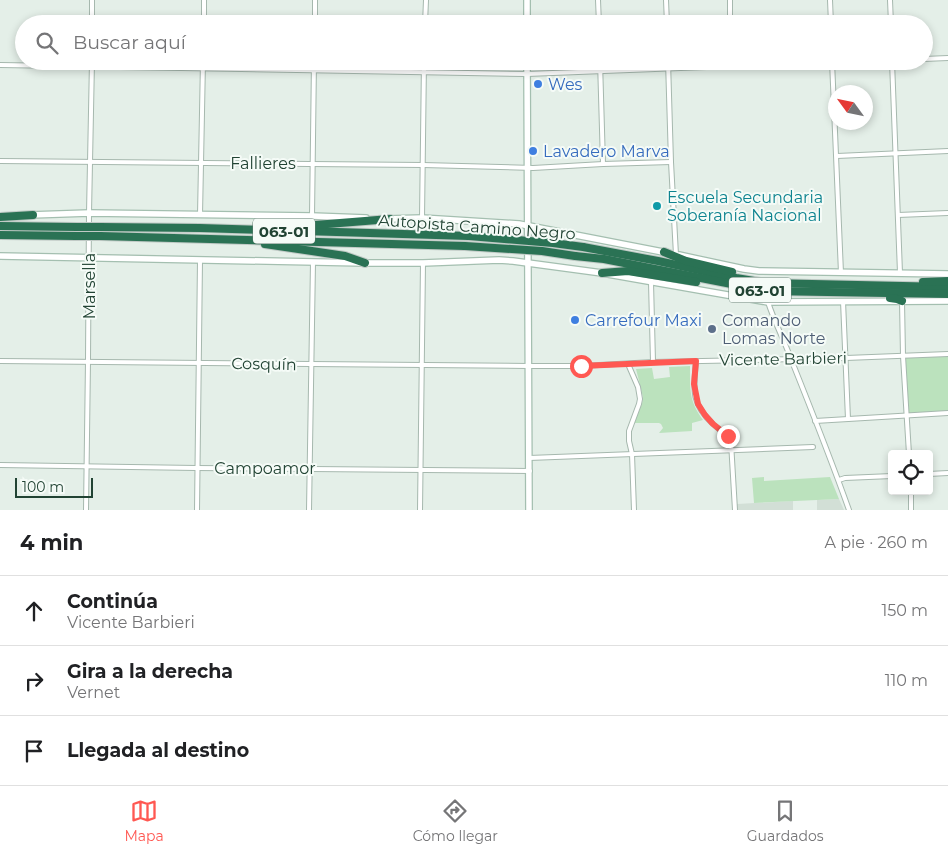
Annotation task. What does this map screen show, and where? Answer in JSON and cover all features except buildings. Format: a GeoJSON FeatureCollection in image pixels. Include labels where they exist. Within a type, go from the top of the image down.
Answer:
{"type":"FeatureCollection","features":[{"type":"Feature","properties":{"kind":"highway"},"geometry":{"type":"LineString","coordinates":[[0,217],[33,215]]}},
{"type":"Feature","properties":{"kind":"highway"},"geometry":{"type":"LineString","coordinates":[[200,228],[284,227],[390,219]]}},
{"type":"Feature","properties":{"kind":"highway","name":"Autopista Camino Negro"},"geometry":{"type":"LineString","coordinates":[[0,226],[200,228],[469,236],[583,247],[767,283],[948,287]]}},
{"type":"Feature","properties":{"kind":"highway","name":"Autopista Camino Negro"},"geometry":{"type":"LineString","coordinates":[[0,236],[100,236],[465,246],[542,252],[604,260],[775,292],[844,297],[948,294]]}},
{"type":"Feature","properties":{"kind":"highway"},"geometry":{"type":"LineString","coordinates":[[234,240],[345,256],[365,263]]}},
{"type":"Feature","properties":{"kind":"highway"},"geometry":{"type":"LineString","coordinates":[[664,252],[686,261],[744,275],[767,283]]}},
{"type":"Feature","properties":{"kind":"highway"},"geometry":{"type":"LineString","coordinates":[[602,273],[628,271],[722,286],[732,284]]}},
{"type":"Feature","properties":{"kind":"highway"},"geometry":{"type":"LineString","coordinates":[[899,286],[926,281],[948,280]]}},
{"type":"Feature","properties":{"kind":"highway"},"geometry":{"type":"LineString","coordinates":[[844,297],[898,299],[902,301]]}},
{"type":"Feature","properties":{"kind":"street"},"geometry":{"type":"LineString","coordinates":[[92,0],[92,15]]}},
{"type":"Feature","properties":{"kind":"street"},"geometry":{"type":"LineString","coordinates":[[204,0],[204,15]]}},
{"type":"Feature","properties":{"kind":"street"},"geometry":{"type":"LineString","coordinates":[[315,0],[315,15]]}},
{"type":"Feature","properties":{"kind":"street"},"geometry":{"type":"LineString","coordinates":[[425,15],[426,0]]}},
{"type":"Feature","properties":{"kind":"street"},"geometry":{"type":"LineString","coordinates":[[526,0],[526,15]]}},
{"type":"Feature","properties":{"kind":"street"},"geometry":{"type":"LineString","coordinates":[[598,0],[599,15]]}},
{"type":"Feature","properties":{"kind":"street"},"geometry":{"type":"LineString","coordinates":[[666,0],[667,15]]}},
{"type":"Feature","properties":{"kind":"street"},"geometry":{"type":"LineString","coordinates":[[730,0],[730,15]]}},
{"type":"Feature","properties":{"kind":"street"},"geometry":{"type":"LineString","coordinates":[[830,0],[831,15]]}},
{"type":"Feature","properties":{"kind":"street"},"geometry":{"type":"LineString","coordinates":[[890,0],[890,15]]}},
{"type":"Feature","properties":{"kind":"street"},"geometry":{"type":"LineString","coordinates":[[933,59],[948,58]]}},
{"type":"Feature","properties":{"kind":"street"},"geometry":{"type":"LineString","coordinates":[[0,66],[15,66]]}},
{"type":"Feature","properties":{"kind":"street","name":"Marsella"},"geometry":{"type":"LineString","coordinates":[[86,510],[92,70]]}},
{"type":"Feature","properties":{"kind":"street"},"geometry":{"type":"LineString","coordinates":[[200,215],[203,70]]}},
{"type":"Feature","properties":{"kind":"street"},"geometry":{"type":"LineString","coordinates":[[240,70],[527,74],[645,70]]}},
{"type":"Feature","properties":{"kind":"street"},"geometry":{"type":"LineString","coordinates":[[527,70],[530,510]]}},
{"type":"Feature","properties":{"kind":"street"},"geometry":{"type":"LineString","coordinates":[[668,70],[676,255]]}},
{"type":"Feature","properties":{"kind":"street"},"geometry":{"type":"LineString","coordinates":[[832,70],[841,273]]}},
{"type":"Feature","properties":{"kind":"street"},"geometry":{"type":"LineString","coordinates":[[892,70],[900,273]]}},
{"type":"Feature","properties":{"kind":"street"},"geometry":{"type":"LineString","coordinates":[[312,216],[314,72]]}},
{"type":"Feature","properties":{"kind":"street"},"geometry":{"type":"LineString","coordinates":[[600,72],[603,164]]}},
{"type":"Feature","properties":{"kind":"street"},"geometry":{"type":"LineString","coordinates":[[422,218],[424,73]]}},
{"type":"Feature","properties":{"kind":"street"},"geometry":{"type":"LineString","coordinates":[[837,156],[948,151]]}},
{"type":"Feature","properties":{"kind":"street","name":"Fallieres"},"geometry":{"type":"LineString","coordinates":[[0,161],[312,163],[527,168],[671,162]]}},
{"type":"Feature","properties":{"kind":"street"},"geometry":{"type":"LineString","coordinates":[[0,213],[33,215],[89,213],[422,218],[527,225],[750,270],[948,274]]}},
{"type":"Feature","properties":{"kind":"street"},"geometry":{"type":"LineString","coordinates":[[898,214],[948,213]]}},
{"type":"Feature","properties":{"kind":"street"},"geometry":{"type":"LineString","coordinates":[[0,256],[365,263],[499,260],[527,262],[602,273],[768,302],[844,297],[848,418]]}},
{"type":"Feature","properties":{"kind":"street"},"geometry":{"type":"LineString","coordinates":[[196,510],[200,260]]}},
{"type":"Feature","properties":{"kind":"street"},"geometry":{"type":"LineString","coordinates":[[309,510],[313,262]]}},
{"type":"Feature","properties":{"kind":"street"},"geometry":{"type":"LineString","coordinates":[[420,510],[423,263]]}},
{"type":"Feature","properties":{"kind":"street"},"geometry":{"type":"LineString","coordinates":[[650,282],[653,362]]}},
{"type":"Feature","properties":{"kind":"street"},"geometry":{"type":"LineString","coordinates":[[909,450],[902,301],[948,301]]}},
{"type":"Feature","properties":{"kind":"street"},"geometry":{"type":"LineString","coordinates":[[768,302],[849,510]]}},
{"type":"Feature","properties":{"kind":"street","name":"Vicente Barbieri"},"geometry":{"type":"LineString","coordinates":[[529,366],[948,354]]}},
{"type":"Feature","properties":{"kind":"street","name":"Cosquín"},"geometry":{"type":"LineString","coordinates":[[0,361],[529,366]]}},
{"type":"Feature","properties":{"kind":"street"},"geometry":{"type":"LineString","coordinates":[[696,361],[694,384],[698,404],[705,415],[728,436],[731,442],[733,450],[735,510]]}},
{"type":"Feature","properties":{"kind":"street"},"geometry":{"type":"LineString","coordinates":[[628,364],[638,387],[640,399],[629,431],[632,454],[634,510]]}},
{"type":"Feature","properties":{"kind":"street"},"geometry":{"type":"LineString","coordinates":[[815,421],[948,413]]}},
{"type":"Feature","properties":{"kind":"street"},"geometry":{"type":"LineString","coordinates":[[529,458],[814,447]]}},
{"type":"Feature","properties":{"kind":"street","name":"Campoamor"},"geometry":{"type":"LineString","coordinates":[[0,464],[530,471]]}},
{"type":"Feature","properties":{"kind":"street"},"geometry":{"type":"LineString","coordinates":[[933,474],[948,473]]}},
{"type":"Feature","properties":{"kind":"street"},"geometry":{"type":"LineString","coordinates":[[838,480],[888,476]]}},
{"type":"Feature","properties":{"kind":"street"},"geometry":{"type":"LineString","coordinates":[[911,495],[911,510]]}},
{"type":"Feature","properties":{"kind":"shaded area"},"geometry":{"type":"Polygon","coordinates":[[[839,499],[844,510],[817,510],[817,500],[839,499]]]}},
{"type":"Feature","properties":{"kind":"shaded area"},"geometry":{"type":"Polygon","coordinates":[[[793,501],[793,510],[737,510],[737,504],[793,501]]]}},
{"type":"Feature","properties":{"kind":"green space"},"geometry":{"type":"Polygon","coordinates":[[[948,354],[948,413],[906,416],[903,356],[948,354]]]}},
{"type":"Feature","properties":{"kind":"green space"},"geometry":{"type":"Polygon","coordinates":[[[690,366],[691,395],[695,407],[703,420],[692,423],[692,431],[659,433],[663,428],[659,423],[634,423],[643,397],[636,369],[652,368],[654,379],[670,377],[669,367],[690,366]]]}},
{"type":"Feature","properties":{"kind":"green space"},"geometry":{"type":"Polygon","coordinates":[[[764,477],[764,481],[830,477],[839,499],[754,503],[752,478],[764,477]]]}},
{"type":"Feature","properties":{"kind":"place","name":"Wes"},"geometry":{"type":"Point","coordinates":[538,84]}},
{"type":"Feature","properties":{"kind":"place","name":"Lavadero Marva"},"geometry":{"type":"Point","coordinates":[533,151]}},
{"type":"Feature","properties":{"kind":"place","name":"Escuela Secundaria Soberanía Nacional"},"geometry":{"type":"Point","coordinates":[657,206]}},
{"type":"Feature","properties":{"kind":"place","name":"Carrefour Maxi"},"geometry":{"type":"Point","coordinates":[575,320]}},
{"type":"Feature","properties":{"kind":"place","name":"Comando Lomas Norte"},"geometry":{"type":"Point","coordinates":[712,329]}},
{"type":"Feature","properties":{"kind":"route"},"geometry":{"type":"LineString","coordinates":[[581,366],[696,361],[694,384],[698,404],[713,424],[728,436]]}}]}
